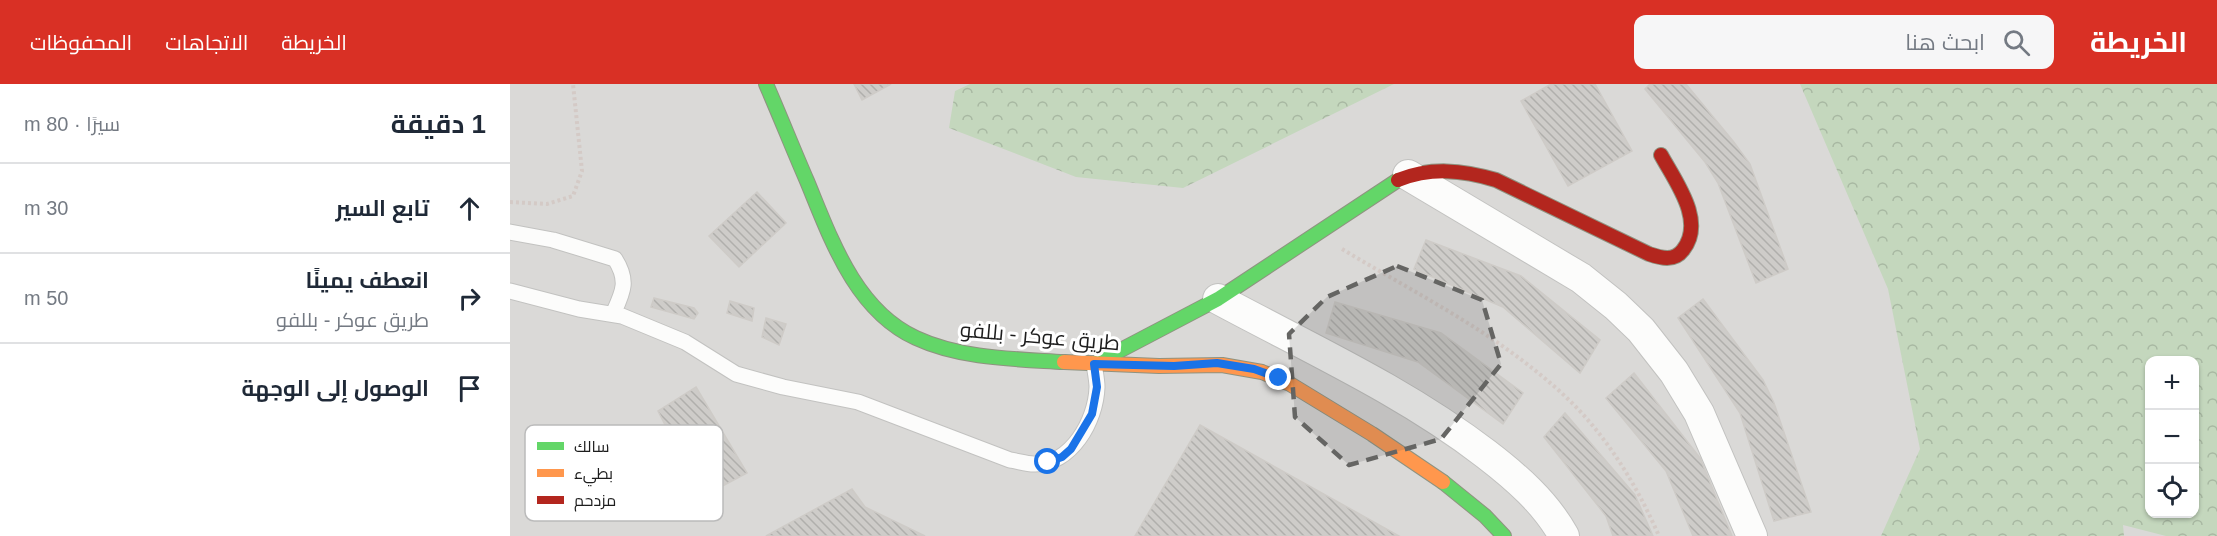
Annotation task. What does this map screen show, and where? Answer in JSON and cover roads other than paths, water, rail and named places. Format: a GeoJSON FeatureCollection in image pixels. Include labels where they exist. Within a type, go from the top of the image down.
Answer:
{"type":"FeatureCollection","features":[{"type":"Feature","properties":{"kind":"street","name":"طريق عوكر - بللفو"},"geometry":{"type":"LineString","coordinates":[[766,84],[830,234],[850,273],[880,314],[901,329],[924,341],[980,356],[1094,364],[1174,366],[1217,363],[1254,369],[1279,378],[1372,434],[1481,511],[1504,536]]}},
{"type":"Feature","properties":{"kind":"street"},"geometry":{"type":"LineString","coordinates":[[1094,364],[1218,299],[1375,192],[1408,175],[1434,170],[1474,173],[1496,180],[1649,254],[1662,259],[1671,258],[1683,251],[1688,244],[1691,220],[1687,204],[1661,155]]}},
{"type":"Feature","properties":{"kind":"street"},"geometry":{"type":"LineString","coordinates":[[1408,175],[1581,278],[1641,330],[1674,372],[1700,413],[1752,536]]}},
{"type":"Feature","properties":{"kind":"street"},"geometry":{"type":"LineString","coordinates":[[1218,299],[1378,384],[1458,432],[1534,495],[1564,536]]}},
{"type":"Feature","properties":{"kind":"lane"},"geometry":{"type":"LineString","coordinates":[[510,232],[553,240],[615,260],[624,276],[622,293],[614,314]]}},
{"type":"Feature","properties":{"kind":"lane"},"geometry":{"type":"LineString","coordinates":[[510,291],[579,309],[614,314],[686,342],[736,374],[783,387],[858,402],[1010,460],[1034,464],[1062,457],[1080,436],[1092,414],[1097,387],[1094,364]]}}]}
